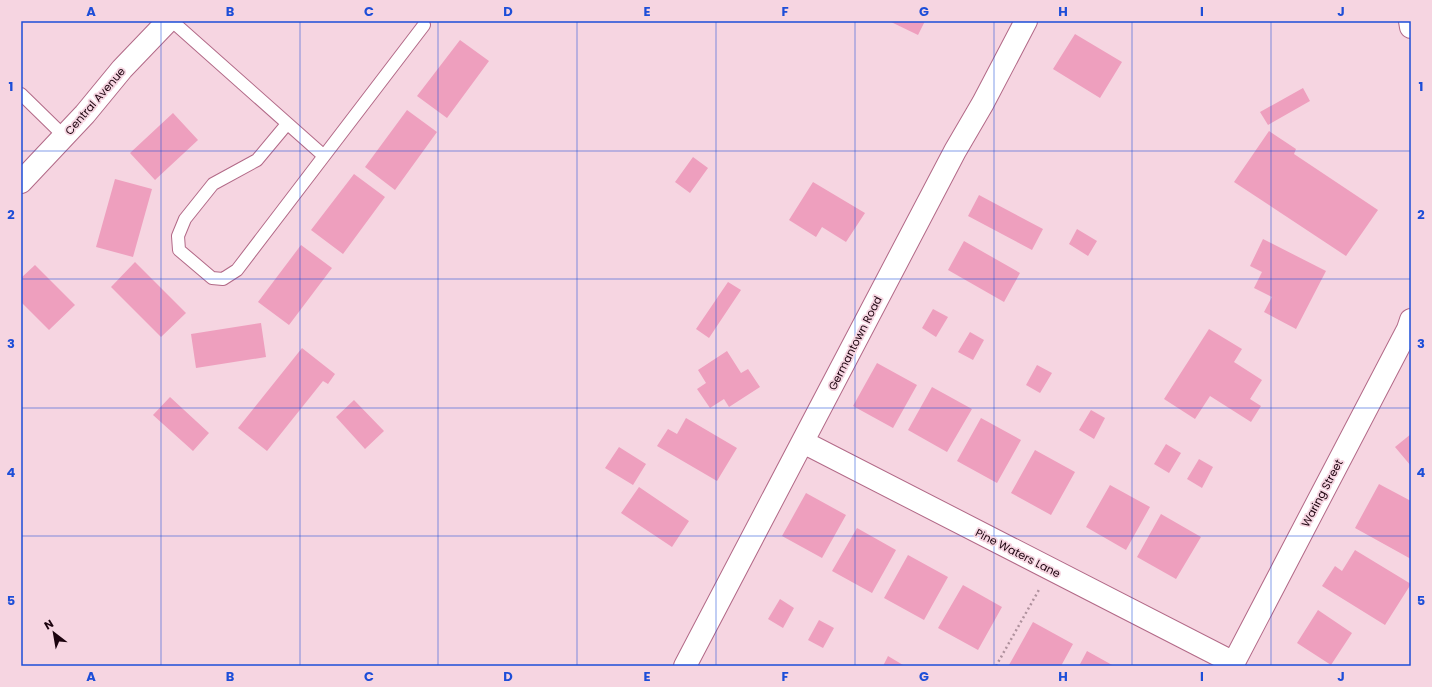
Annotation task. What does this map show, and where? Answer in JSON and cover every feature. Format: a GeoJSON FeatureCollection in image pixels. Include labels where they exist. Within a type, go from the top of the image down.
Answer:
{"type":"FeatureCollection","features":[{"type":"Feature","properties":{"kind":"street","name":"Central Avenue"},"geometry":{"type":"LineString","coordinates":[[21,182],[64,136],[122,69],[168,21]]}},
{"type":"Feature","properties":{"kind":"street","name":"Germantown Road"},"geometry":{"type":"LineString","coordinates":[[685,666],[948,165],[1026,21]]}},
{"type":"Feature","properties":{"kind":"street"},"geometry":{"type":"LineString","coordinates":[[1410,21],[1411,27]]}},
{"type":"Feature","properties":{"kind":"street","name":"Waring Street"},"geometry":{"type":"LineString","coordinates":[[1233,664],[1408,329],[1411,320]]}},
{"type":"Feature","properties":{"kind":"street","name":"Pine Waters Lane"},"geometry":{"type":"LineString","coordinates":[[803,442],[1233,664]]}},
{"type":"Feature","properties":{"kind":"lane"},"geometry":{"type":"LineString","coordinates":[[172,21],[324,156]]}},
{"type":"Feature","properties":{"kind":"lane"},"geometry":{"type":"LineString","coordinates":[[287,124],[257,160],[213,184],[185,219],[178,236],[179,250],[212,278],[223,280],[237,270],[424,24]]}},
{"type":"Feature","properties":{"kind":"lane"},"geometry":{"type":"LineString","coordinates":[[21,94],[64,136]]}},
{"type":"Feature","properties":{"kind":"path"},"geometry":{"type":"LineString","coordinates":[[996,666],[1042,583]]}},
{"type":"Feature","properties":{"kind":"building"},"geometry":{"type":"Polygon","coordinates":[[[889,21],[925,21],[918,35],[889,21]]]}},
{"type":"Feature","properties":{"kind":"building"},"geometry":{"type":"Polygon","coordinates":[[[1075,34],[1122,62],[1100,98],[1053,69],[1075,34]]]}},
{"type":"Feature","properties":{"kind":"building"},"geometry":{"type":"Polygon","coordinates":[[[460,40],[489,61],[447,118],[417,96],[460,40]]]}},
{"type":"Feature","properties":{"kind":"building"},"geometry":{"type":"Polygon","coordinates":[[[1303,88],[1310,101],[1268,125],[1260,112],[1303,88]]]}},
{"type":"Feature","properties":{"kind":"building"},"geometry":{"type":"Polygon","coordinates":[[[407,110],[437,132],[395,190],[365,167],[407,110]]]}},
{"type":"Feature","properties":{"kind":"building"},"geometry":{"type":"Polygon","coordinates":[[[173,113],[198,140],[155,180],[130,153],[173,113]]]}},
{"type":"Feature","properties":{"kind":"building"},"geometry":{"type":"Polygon","coordinates":[[[1269,131],[1296,149],[1294,154],[1378,210],[1346,256],[1234,182],[1269,131]]]}},
{"type":"Feature","properties":{"kind":"building"},"geometry":{"type":"Polygon","coordinates":[[[693,157],[708,168],[690,193],[675,182],[693,157]]]}},
{"type":"Feature","properties":{"kind":"building"},"geometry":{"type":"Polygon","coordinates":[[[354,174],[385,197],[343,254],[311,230],[354,174]]]}},
{"type":"Feature","properties":{"kind":"building"},"geometry":{"type":"Polygon","coordinates":[[[115,179],[152,189],[133,257],[96,247],[115,179]]]}},
{"type":"Feature","properties":{"kind":"building"},"geometry":{"type":"Polygon","coordinates":[[[813,182],[865,213],[846,242],[822,227],[816,237],[789,220],[813,182]]]}},
{"type":"Feature","properties":{"kind":"building"},"geometry":{"type":"Polygon","coordinates":[[[979,195],[1043,229],[1032,250],[968,216],[979,195]]]}},
{"type":"Feature","properties":{"kind":"building"},"geometry":{"type":"Polygon","coordinates":[[[1077,229],[1097,241],[1088,256],[1069,244],[1077,229]]]}},
{"type":"Feature","properties":{"kind":"building"},"geometry":{"type":"Polygon","coordinates":[[[1263,239],[1326,271],[1296,329],[1264,312],[1272,297],[1254,288],[1262,272],[1250,266],[1263,239]]]}},
{"type":"Feature","properties":{"kind":"building"},"geometry":{"type":"Polygon","coordinates":[[[964,241],[1020,273],[1004,302],[948,270],[964,241]]]}},
{"type":"Feature","properties":{"kind":"building"},"geometry":{"type":"Polygon","coordinates":[[[301,245],[332,268],[289,325],[258,302],[301,245]]]}},
{"type":"Feature","properties":{"kind":"building"},"geometry":{"type":"Polygon","coordinates":[[[135,262],[186,313],[161,337],[111,287],[135,262]]]}},
{"type":"Feature","properties":{"kind":"building"},"geometry":{"type":"Polygon","coordinates":[[[35,265],[75,305],[49,330],[21,302],[21,278],[35,265]]]}},
{"type":"Feature","properties":{"kind":"building"},"geometry":{"type":"Polygon","coordinates":[[[728,282],[741,290],[709,338],[696,329],[728,282]]]}},
{"type":"Feature","properties":{"kind":"building"},"geometry":{"type":"Polygon","coordinates":[[[933,309],[948,317],[936,337],[922,328],[933,309]]]}},
{"type":"Feature","properties":{"kind":"building"},"geometry":{"type":"Polygon","coordinates":[[[261,323],[266,357],[196,368],[191,334],[261,323]]]}},
{"type":"Feature","properties":{"kind":"building"},"geometry":{"type":"Polygon","coordinates":[[[1209,329],[1242,349],[1234,362],[1262,380],[1250,399],[1261,406],[1251,422],[1210,396],[1195,419],[1164,399],[1209,329]]]}},
{"type":"Feature","properties":{"kind":"building"},"geometry":{"type":"Polygon","coordinates":[[[970,332],[984,340],[973,360],[958,352],[970,332]]]}},
{"type":"Feature","properties":{"kind":"building"},"geometry":{"type":"Polygon","coordinates":[[[302,348],[335,374],[328,384],[323,381],[267,451],[238,428],[302,348]]]}},
{"type":"Feature","properties":{"kind":"building"},"geometry":{"type":"Polygon","coordinates":[[[727,351],[741,373],[748,369],[760,387],[729,407],[724,399],[710,408],[697,389],[706,383],[698,370],[727,351]]]}},
{"type":"Feature","properties":{"kind":"building"},"geometry":{"type":"Polygon","coordinates":[[[877,363],[917,385],[893,428],[853,406],[877,363]]]}},
{"type":"Feature","properties":{"kind":"building"},"geometry":{"type":"Polygon","coordinates":[[[1037,365],[1052,373],[1040,393],[1026,385],[1037,365]]]}},
{"type":"Feature","properties":{"kind":"building"},"geometry":{"type":"Polygon","coordinates":[[[932,387],[972,409],[947,452],[908,430],[932,387]]]}},
{"type":"Feature","properties":{"kind":"building"},"geometry":{"type":"Polygon","coordinates":[[[170,397],[209,433],[193,451],[153,415],[170,397]]]}},
{"type":"Feature","properties":{"kind":"building"},"geometry":{"type":"Polygon","coordinates":[[[354,400],[384,431],[365,449],[336,417],[354,400]]]}},
{"type":"Feature","properties":{"kind":"building"},"geometry":{"type":"Polygon","coordinates":[[[1091,410],[1105,418],[1094,439],[1079,430],[1091,410]]]}},
{"type":"Feature","properties":{"kind":"building"},"geometry":{"type":"Polygon","coordinates":[[[686,418],[737,448],[717,481],[657,446],[668,429],[677,434],[686,418]]]}},
{"type":"Feature","properties":{"kind":"building"},"geometry":{"type":"Polygon","coordinates":[[[981,418],[1021,440],[997,483],[957,461],[981,418]]]}},
{"type":"Feature","properties":{"kind":"building"},"geometry":{"type":"Polygon","coordinates":[[[1411,434],[1411,466],[1395,447],[1411,434]]]}},
{"type":"Feature","properties":{"kind":"building"},"geometry":{"type":"Polygon","coordinates":[[[1166,444],[1181,453],[1169,473],[1154,464],[1166,444]]]}},
{"type":"Feature","properties":{"kind":"building"},"geometry":{"type":"Polygon","coordinates":[[[619,447],[646,464],[633,485],[605,468],[619,447]]]}},
{"type":"Feature","properties":{"kind":"building"},"geometry":{"type":"Polygon","coordinates":[[[1035,450],[1075,472],[1051,515],[1011,493],[1035,450]]]}},
{"type":"Feature","properties":{"kind":"building"},"geometry":{"type":"Polygon","coordinates":[[[1199,459],[1213,467],[1202,488],[1187,479],[1199,459]]]}},
{"type":"Feature","properties":{"kind":"building"},"geometry":{"type":"Polygon","coordinates":[[[1379,484],[1411,501],[1411,559],[1355,528],[1379,484]]]}},
{"type":"Feature","properties":{"kind":"building"},"geometry":{"type":"Polygon","coordinates":[[[1110,485],[1150,507],[1126,550],[1086,527],[1110,485]]]}},
{"type":"Feature","properties":{"kind":"building"},"geometry":{"type":"Polygon","coordinates":[[[639,487],[689,521],[672,547],[621,513],[639,487]]]}},
{"type":"Feature","properties":{"kind":"building"},"geometry":{"type":"Polygon","coordinates":[[[806,493],[846,515],[822,558],[782,536],[806,493]]]}},
{"type":"Feature","properties":{"kind":"building"},"geometry":{"type":"Polygon","coordinates":[[[1161,514],[1201,537],[1176,579],[1137,557],[1161,514]]]}},
{"type":"Feature","properties":{"kind":"building"},"geometry":{"type":"Polygon","coordinates":[[[857,528],[896,550],[872,593],[832,571],[857,528]]]}},
{"type":"Feature","properties":{"kind":"building"},"geometry":{"type":"Polygon","coordinates":[[[1355,550],[1411,584],[1385,625],[1322,586],[1335,566],[1342,571],[1355,550]]]}},
{"type":"Feature","properties":{"kind":"building"},"geometry":{"type":"Polygon","coordinates":[[[908,555],[948,577],[924,620],[884,598],[908,555]]]}},
{"type":"Feature","properties":{"kind":"building"},"geometry":{"type":"Polygon","coordinates":[[[963,585],[1002,607],[978,650],[938,628],[963,585]]]}},
{"type":"Feature","properties":{"kind":"building"},"geometry":{"type":"Polygon","coordinates":[[[780,599],[794,608],[783,628],[768,619],[780,599]]]}},
{"type":"Feature","properties":{"kind":"building"},"geometry":{"type":"Polygon","coordinates":[[[1318,610],[1352,633],[1331,665],[1297,643],[1318,610]]]}},
{"type":"Feature","properties":{"kind":"building"},"geometry":{"type":"Polygon","coordinates":[[[819,620],[834,628],[823,648],[808,640],[819,620]]]}},
{"type":"Feature","properties":{"kind":"building"},"geometry":{"type":"Polygon","coordinates":[[[1033,622],[1073,644],[1061,666],[1009,665],[1033,622]]]}},
{"type":"Feature","properties":{"kind":"building"},"geometry":{"type":"Polygon","coordinates":[[[1087,651],[1114,666],[1079,666],[1087,651]]]}},
{"type":"Feature","properties":{"kind":"building"},"geometry":{"type":"Polygon","coordinates":[[[888,656],[903,665],[883,666],[888,656]]]}}]}
